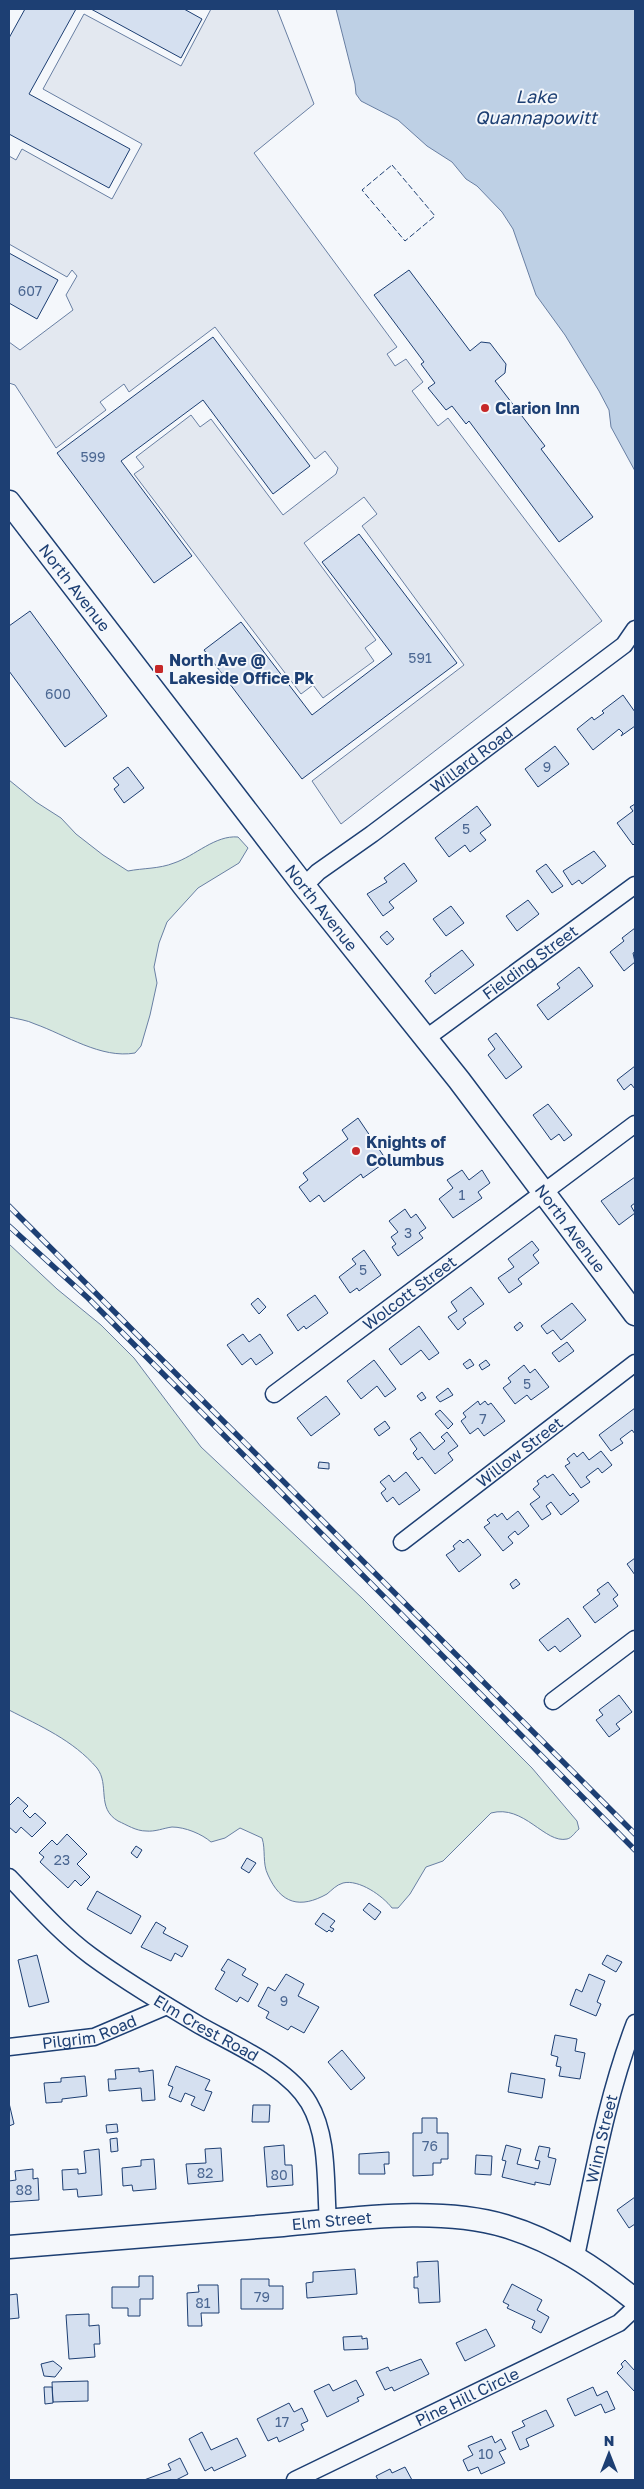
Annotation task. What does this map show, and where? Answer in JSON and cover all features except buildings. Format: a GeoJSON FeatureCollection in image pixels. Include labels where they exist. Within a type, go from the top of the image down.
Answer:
{"type":"FeatureCollection","features":[{"type":"Feature","properties":{"kind":"street","name":"North Avenue"},"geometry":{"type":"LineString","coordinates":[[9,502],[304,886],[545,1193],[635,1314]]}},
{"type":"Feature","properties":{"kind":"street","name":"Willard Road"},"geometry":{"type":"LineString","coordinates":[[304,886],[318,872],[372,834],[624,645],[635,629]]}},
{"type":"Feature","properties":{"kind":"street","name":"Fielding Street"},"geometry":{"type":"LineString","coordinates":[[425,1039],[635,885]]}},
{"type":"Feature","properties":{"kind":"street","name":"Wolcott Street"},"geometry":{"type":"LineString","coordinates":[[274,1394],[635,1124]]}},
{"type":"Feature","properties":{"kind":"street","name":"Willow Street"},"geometry":{"type":"LineString","coordinates":[[402,1542],[635,1363]]}},
{"type":"Feature","properties":{"kind":"street"},"geometry":{"type":"LineString","coordinates":[[553,1701],[635,1639]]}},
{"type":"Feature","properties":{"kind":"street","name":"Elm Crest Road"},"geometry":{"type":"LineString","coordinates":[[9,1877],[78,1945],[167,2006],[275,2069],[302,2092],[314,2112],[321,2134],[328,2221]]}},
{"type":"Feature","properties":{"kind":"street","name":"Pilgrim Road"},"geometry":{"type":"LineString","coordinates":[[9,2047],[94,2037],[167,2006]]}},
{"type":"Feature","properties":{"kind":"street","name":"Winn Street"},"geometry":{"type":"LineString","coordinates":[[576,2256],[605,2118],[621,2060],[635,2022]]}},
{"type":"Feature","properties":{"kind":"street","name":"Elm Street"},"geometry":{"type":"LineString","coordinates":[[9,2247],[328,2221],[434,2216],[473,2220],[523,2232],[576,2256],[635,2300]]}},
{"type":"Feature","properties":{"kind":"street","name":"Pine Hill Circle"},"geometry":{"type":"LineString","coordinates":[[295,2480],[619,2323],[635,2308]]}},
{"type":"Feature","properties":{"kind":"shaded area"},"geometry":{"type":"Polygon","coordinates":[[[211,9],[277,9],[314,104],[254,153],[397,347],[387,354],[395,366],[406,359],[423,382],[412,391],[438,426],[448,418],[602,621],[341,824],[312,781],[464,665],[362,526],[377,514],[364,497],[304,543],[376,640],[365,648],[374,661],[323,698],[313,685],[301,694],[134,474],[144,467],[136,457],[191,415],[200,427],[211,419],[283,515],[336,474],[338,468],[325,451],[315,459],[215,327],[129,392],[124,384],[100,402],[106,410],[56,448],[15,385],[9,383],[9,342],[20,350],[73,310],[66,295],[77,276],[72,270],[67,277],[9,244],[9,156],[16,160],[22,149],[112,199],[142,144],[43,89],[84,14],[181,66],[211,9]]]}},
{"type":"Feature","properties":{"kind":"shaded area"},"geometry":{"type":"Polygon","coordinates":[[[9,780],[36,802],[61,818],[76,834],[103,855],[128,871],[168,865],[182,860],[221,839],[230,837],[238,837],[248,848],[239,863],[198,888],[167,922],[159,943],[154,967],[157,983],[150,1015],[141,1046],[135,1053],[109,1053],[84,1045],[32,1023],[9,1017],[9,780]]]}},
{"type":"Feature","properties":{"kind":"shaded area"},"geometry":{"type":"Polygon","coordinates":[[[9,1244],[57,1289],[101,1325],[134,1358],[201,1447],[362,1598],[532,1768],[577,1821],[579,1829],[572,1836],[567,1839],[559,1839],[550,1836],[514,1814],[503,1812],[491,1813],[443,1861],[426,1867],[410,1894],[398,1908],[392,1908],[383,1898],[363,1886],[349,1882],[338,1885],[317,1899],[300,1902],[292,1901],[285,1898],[279,1892],[268,1875],[265,1866],[262,1838],[240,1828],[225,1838],[211,1842],[198,1834],[182,1828],[172,1827],[142,1831],[118,1821],[107,1810],[101,1775],[88,1758],[56,1734],[9,1710],[9,1244]]]}},
{"type":"Feature","properties":{"kind":"water","name":"Lake Quannapowitt"},"geometry":{"type":"Polygon","coordinates":[[[336,9],[635,9],[635,471],[611,427],[609,410],[599,391],[565,335],[536,295],[513,229],[502,212],[477,186],[466,179],[452,162],[427,146],[398,120],[361,101],[356,94],[336,9]]]}},
{"type":"Feature","properties":{"kind":"railway"},"geometry":{"type":"LineString","coordinates":[[9,1206],[635,1834]]}},
{"type":"Feature","properties":{"kind":"railway"},"geometry":{"type":"LineString","coordinates":[[9,1226],[88,1298],[635,1850]]}},
{"type":"Feature","properties":{"kind":"fence"},"geometry":{"type":"LineString","coordinates":[[392,165],[435,216],[405,241],[362,190],[392,165]]}},
{"type":"Feature","properties":{"kind":"place","name":"Clarion Inn"},"geometry":{"type":"Point","coordinates":[485,408]}},
{"type":"Feature","properties":{"kind":"place","name":"North Ave @ Lakeside Office Pk"},"geometry":{"type":"Point","coordinates":[159,669]}},
{"type":"Feature","properties":{"kind":"place","name":"Knights of Columbus"},"geometry":{"type":"Point","coordinates":[356,1151]}}]}
